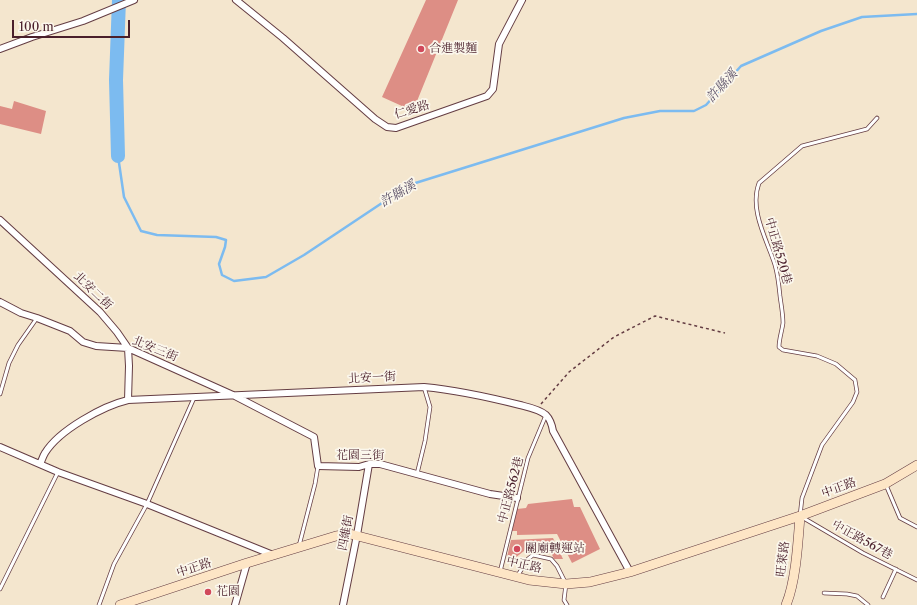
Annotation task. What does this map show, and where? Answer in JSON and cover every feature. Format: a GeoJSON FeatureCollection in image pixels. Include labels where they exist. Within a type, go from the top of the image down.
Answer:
{"type":"FeatureCollection","features":[{"type":"Feature","properties":{"kind":"main road","name":"中正路"},"geometry":{"type":"LineString","coordinates":[[120,605],[273,555],[343,534],[357,535],[517,577],[566,584],[590,582],[630,572],[800,516],[885,484],[917,465]]}},
{"type":"Feature","properties":{"kind":"main road","name":"旺萊路"},"geometry":{"type":"LineString","coordinates":[[786,605],[790,596],[800,516]]}},
{"type":"Feature","properties":{"kind":"street"},"geometry":{"type":"LineString","coordinates":[[0,50],[32,37],[83,21],[134,0]]}},
{"type":"Feature","properties":{"kind":"street","name":"仁愛路"},"geometry":{"type":"LineString","coordinates":[[236,0],[283,38],[375,119],[387,127],[396,128],[487,96],[493,89],[499,44],[522,0]]}},
{"type":"Feature","properties":{"kind":"street","name":"北安二街"},"geometry":{"type":"LineString","coordinates":[[0,220],[100,312],[114,328],[128,348]]}},
{"type":"Feature","properties":{"kind":"street","name":"北安三街"},"geometry":{"type":"LineString","coordinates":[[0,302],[21,313],[70,331],[83,342],[96,346],[128,348],[235,396]]}},
{"type":"Feature","properties":{"kind":"street"},"geometry":{"type":"LineString","coordinates":[[128,348],[128,400]]}},
{"type":"Feature","properties":{"kind":"street","name":"北安一街"},"geometry":{"type":"LineString","coordinates":[[40,464],[49,448],[76,425],[108,407],[128,400],[424,387],[466,392],[536,410],[546,415]]}},
{"type":"Feature","properties":{"kind":"street"},"geometry":{"type":"LineString","coordinates":[[235,396],[314,438],[318,466]]}},
{"type":"Feature","properties":{"kind":"street"},"geometry":{"type":"LineString","coordinates":[[546,415],[552,423],[556,438],[630,572]]}},
{"type":"Feature","properties":{"kind":"street"},"geometry":{"type":"LineString","coordinates":[[0,447],[58,472],[147,504],[273,555]]}},
{"type":"Feature","properties":{"kind":"street","name":"花園三街"},"geometry":{"type":"LineString","coordinates":[[318,466],[359,467],[369,464],[380,464],[490,494],[518,498]]}},
{"type":"Feature","properties":{"kind":"street","name":"四維街"},"geometry":{"type":"LineString","coordinates":[[343,605],[369,464]]}},
{"type":"Feature","properties":{"kind":"street"},"geometry":{"type":"LineString","coordinates":[[234,605],[248,563]]}},
{"type":"Feature","properties":{"kind":"lane","name":"中正路520巷"},"geometry":{"type":"LineString","coordinates":[[800,516],[802,498],[822,445],[853,402],[857,392],[855,380],[836,364],[817,356],[783,350],[778,347],[778,340],[783,324],[780,295],[775,266],[755,202],[756,190],[759,183],[802,146],[866,129],[877,118]]}},
{"type":"Feature","properties":{"kind":"lane"},"geometry":{"type":"LineString","coordinates":[[0,394],[9,363],[18,345],[37,318]]}},
{"type":"Feature","properties":{"kind":"lane"},"geometry":{"type":"LineString","coordinates":[[417,474],[425,441],[430,407],[424,387]]}},
{"type":"Feature","properties":{"kind":"lane"},"geometry":{"type":"LineString","coordinates":[[99,605],[114,564],[147,504],[194,398]]}},
{"type":"Feature","properties":{"kind":"lane","name":"中正路562巷"},"geometry":{"type":"LineString","coordinates":[[500,572],[528,458],[546,415]]}},
{"type":"Feature","properties":{"kind":"lane"},"geometry":{"type":"LineString","coordinates":[[299,548],[318,466]]}},
{"type":"Feature","properties":{"kind":"lane"},"geometry":{"type":"LineString","coordinates":[[0,589],[58,472]]}},
{"type":"Feature","properties":{"kind":"lane"},"geometry":{"type":"LineString","coordinates":[[885,484],[900,518],[917,527]]}},
{"type":"Feature","properties":{"kind":"lane","name":"中正路567巷"},"geometry":{"type":"LineString","coordinates":[[800,516],[863,553],[917,580]]}},
{"type":"Feature","properties":{"kind":"lane"},"geometry":{"type":"LineString","coordinates":[[517,577],[528,559],[533,555],[551,559],[566,584],[564,600],[567,605]]}},
{"type":"Feature","properties":{"kind":"lane"},"geometry":{"type":"LineString","coordinates":[[883,596],[896,569]]}},
{"type":"Feature","properties":{"kind":"lane"},"geometry":{"type":"LineString","coordinates":[[824,593],[857,596],[868,605]]}},
{"type":"Feature","properties":{"kind":"path"},"geometry":{"type":"LineString","coordinates":[[536,410],[569,372],[614,337],[655,316],[725,333]]}},
{"type":"Feature","properties":{"kind":"building","name":"合進製麵"},"geometry":{"type":"Polygon","coordinates":[[[426,0],[458,0],[413,111],[382,97],[426,0]]]}},
{"type":"Feature","properties":{"kind":"building"},"geometry":{"type":"Polygon","coordinates":[[[14,101],[46,111],[41,134],[0,124],[0,106],[12,109],[14,101]]]}},
{"type":"Feature","properties":{"kind":"building"},"geometry":{"type":"Polygon","coordinates":[[[572,499],[574,507],[580,507],[600,549],[572,563],[557,534],[517,535],[517,531],[512,531],[517,509],[526,508],[528,504],[572,499]]]}},
{"type":"Feature","properties":{"kind":"building","name":"關廟轉運站"},"geometry":{"type":"Polygon","coordinates":[[[553,538],[563,559],[554,559],[548,546],[526,547],[524,551],[515,558],[507,557],[511,540],[553,538]]]}},
{"type":"Feature","properties":{"kind":"waterway","name":"許縣溪"},"geometry":{"type":"LineString","coordinates":[[118,156],[116,80],[119,0]]}},
{"type":"Feature","properties":{"kind":"waterway","name":"許縣溪"},"geometry":{"type":"LineString","coordinates":[[118,156],[124,197],[141,231],[157,235],[216,237],[226,240],[219,264],[222,275],[234,281],[266,277],[304,255],[409,185],[624,118],[660,111],[694,111],[706,105],[741,66],[821,31],[862,17],[917,14]]}},
{"type":"Feature","properties":{"kind":"place","name":"合進製麵"},"geometry":{"type":"Point","coordinates":[421,49]}},
{"type":"Feature","properties":{"kind":"place","name":"關廟轉運站"},"geometry":{"type":"Point","coordinates":[517,549]}},
{"type":"Feature","properties":{"kind":"place","name":"花園"},"geometry":{"type":"Point","coordinates":[208,592]}}]}
